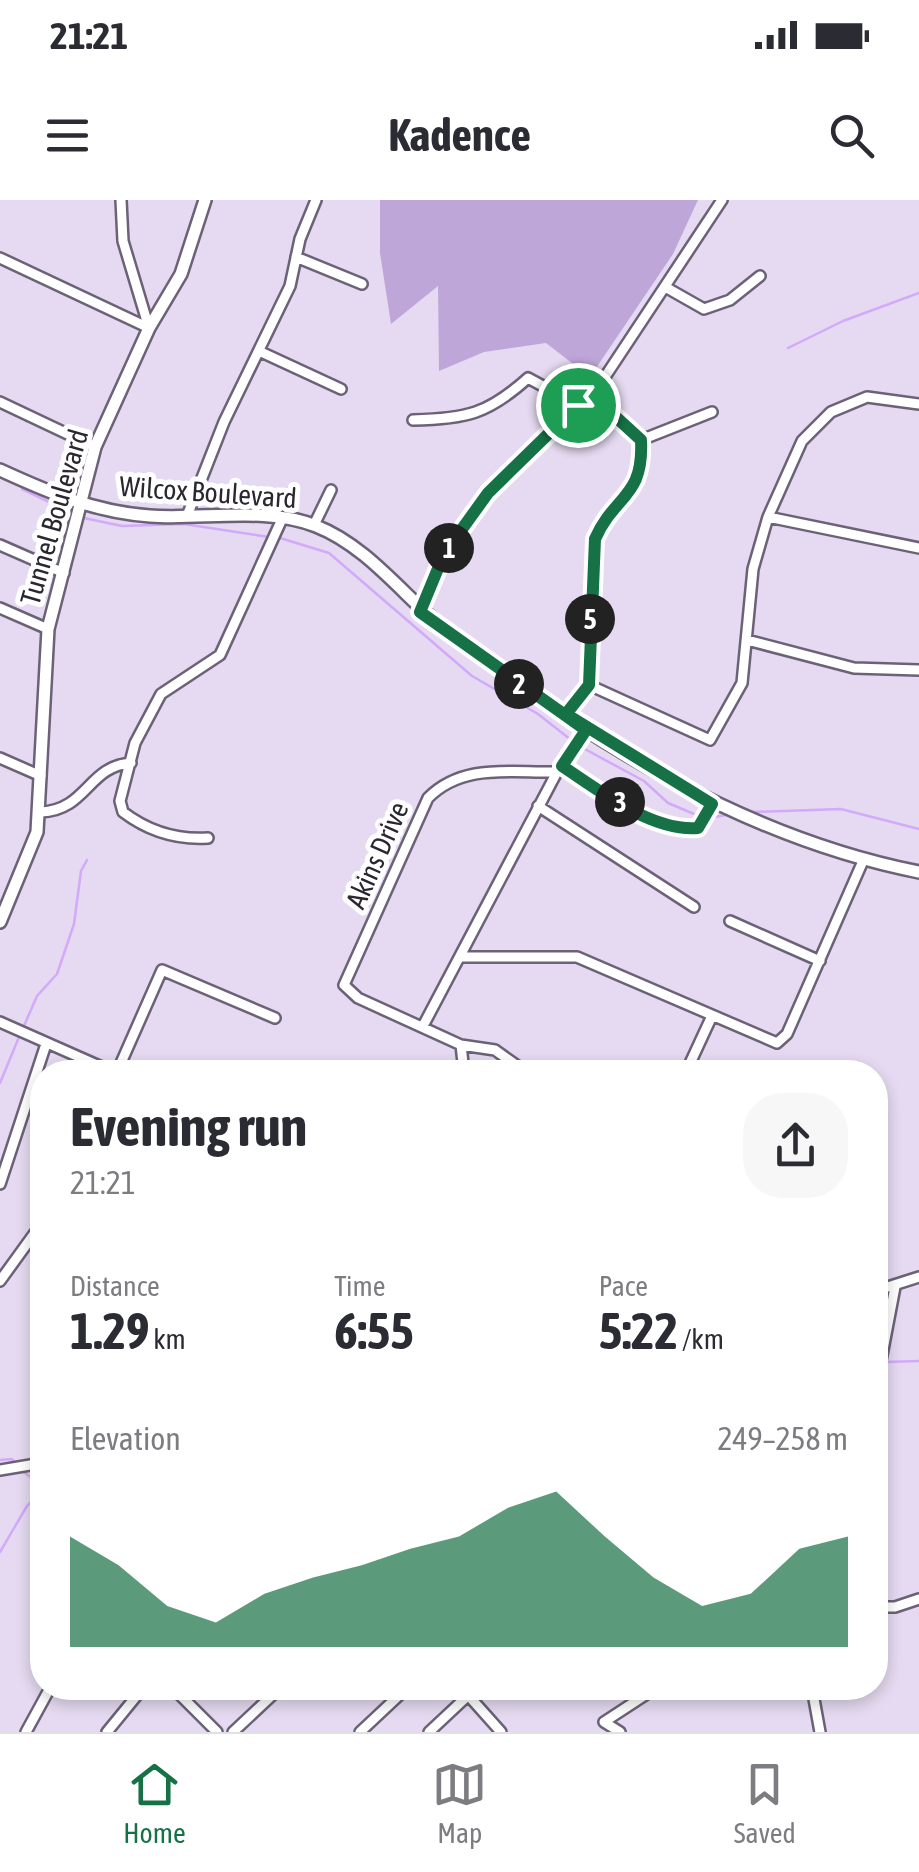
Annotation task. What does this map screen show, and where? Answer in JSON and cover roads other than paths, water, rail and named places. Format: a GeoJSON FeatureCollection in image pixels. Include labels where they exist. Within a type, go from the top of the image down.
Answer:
{"type":"FeatureCollection","features":[{"type":"Feature","properties":{"kind":"main road","name":"Tunnel Boulevard"},"geometry":{"type":"LineString","coordinates":[[0,922],[6,895],[34,847],[41,812],[48,628],[95,447],[149,328],[181,274],[205,200]]}},
{"type":"Feature","properties":{"kind":"main road","name":"Wilcox Boulevard"},"geometry":{"type":"LineString","coordinates":[[0,470],[79,506],[151,516],[282,520],[314,525],[372,561],[420,612],[586,730],[712,804],[863,861],[919,872]]}},
{"type":"Feature","properties":{"kind":"street"},"geometry":{"type":"LineString","coordinates":[[121,200],[123,241],[149,328]]}},
{"type":"Feature","properties":{"kind":"street"},"geometry":{"type":"LineString","coordinates":[[187,516],[224,422],[290,286],[316,200]]}},
{"type":"Feature","properties":{"kind":"street"},"geometry":{"type":"LineString","coordinates":[[420,612],[444,554],[488,493],[578,405],[593,396],[722,200]]}},
{"type":"Feature","properties":{"kind":"street"},"geometry":{"type":"LineString","coordinates":[[296,257],[362,284]]}},
{"type":"Feature","properties":{"kind":"street"},"geometry":{"type":"LineString","coordinates":[[0,258],[149,328]]}},
{"type":"Feature","properties":{"kind":"street"},"geometry":{"type":"LineString","coordinates":[[667,288],[704,309],[730,300],[760,276]]}},
{"type":"Feature","properties":{"kind":"street"},"geometry":{"type":"LineString","coordinates":[[261,352],[340,389]]}},
{"type":"Feature","properties":{"kind":"street"},"geometry":{"type":"LineString","coordinates":[[413,420],[464,419],[504,400],[528,378],[578,405]]}},
{"type":"Feature","properties":{"kind":"street"},"geometry":{"type":"LineString","coordinates":[[593,396],[641,440]]}},
{"type":"Feature","properties":{"kind":"street"},"geometry":{"type":"LineString","coordinates":[[589,685],[710,740],[742,683],[752,569],[768,517],[802,440],[831,412],[867,397],[919,404]]}},
{"type":"Feature","properties":{"kind":"street"},"geometry":{"type":"LineString","coordinates":[[0,402],[95,447]]}},
{"type":"Feature","properties":{"kind":"street"},"geometry":{"type":"LineString","coordinates":[[641,440],[712,412]]}},
{"type":"Feature","properties":{"kind":"street"},"geometry":{"type":"LineString","coordinates":[[566,714],[589,685],[595,539],[604,520],[638,479],[641,440]]}},
{"type":"Feature","properties":{"kind":"street"},"geometry":{"type":"LineString","coordinates":[[314,525],[331,490]]}},
{"type":"Feature","properties":{"kind":"street"},"geometry":{"type":"LineString","coordinates":[[768,517],[919,548]]}},
{"type":"Feature","properties":{"kind":"street"},"geometry":{"type":"LineString","coordinates":[[208,838],[165,834],[123,812],[120,801],[136,743],[162,694],[220,654],[231,639],[282,520]]}},
{"type":"Feature","properties":{"kind":"street"},"geometry":{"type":"LineString","coordinates":[[0,545],[64,574]]}},
{"type":"Feature","properties":{"kind":"street"},"geometry":{"type":"LineString","coordinates":[[0,608],[48,628]]}},
{"type":"Feature","properties":{"kind":"street"},"geometry":{"type":"LineString","coordinates":[[747,640],[854,668],[919,670]]}},
{"type":"Feature","properties":{"kind":"street"},"geometry":{"type":"LineString","coordinates":[[515,1060],[495,1050],[460,1045],[423,1026],[462,958],[538,806],[586,730]]}},
{"type":"Feature","properties":{"kind":"street"},"geometry":{"type":"LineString","coordinates":[[0,758],[40,776]]}},
{"type":"Feature","properties":{"kind":"street"},"geometry":{"type":"LineString","coordinates":[[41,812],[73,805],[103,772],[130,767]]}},
{"type":"Feature","properties":{"kind":"street"},"geometry":{"type":"LineString","coordinates":[[560,769],[678,829],[698,828],[712,804]]}},
{"type":"Feature","properties":{"kind":"street","name":"Akins Drive"},"geometry":{"type":"LineString","coordinates":[[423,1026],[358,998],[344,984],[428,798],[446,779],[468,773],[560,769]]}},
{"type":"Feature","properties":{"kind":"street"},"geometry":{"type":"LineString","coordinates":[[538,806],[694,907]]}},
{"type":"Feature","properties":{"kind":"street"},"geometry":{"type":"LineString","coordinates":[[462,958],[577,957],[711,1018],[777,1043],[788,1034],[863,861]]}},
{"type":"Feature","properties":{"kind":"street"},"geometry":{"type":"LineString","coordinates":[[730,922],[820,961]]}},
{"type":"Feature","properties":{"kind":"street"},"geometry":{"type":"LineString","coordinates":[[121,1060],[162,970],[274,1018]]}},
{"type":"Feature","properties":{"kind":"street"},"geometry":{"type":"LineString","coordinates":[[692,1060],[711,1018]]}},
{"type":"Feature","properties":{"kind":"street"},"geometry":{"type":"LineString","coordinates":[[0,1022],[85,1060]]}},
{"type":"Feature","properties":{"kind":"street"},"geometry":{"type":"LineString","coordinates":[[40,1060],[46,1044]]}},
{"type":"Feature","properties":{"kind":"street"},"geometry":{"type":"LineString","coordinates":[[460,1045],[462,1060]]}},
{"type":"Feature","properties":{"kind":"street"},"geometry":{"type":"LineString","coordinates":[[0,1184],[30,1090]]}},
{"type":"Feature","properties":{"kind":"street"},"geometry":{"type":"LineString","coordinates":[[0,1281],[30,1244]]}},
{"type":"Feature","properties":{"kind":"street"},"geometry":{"type":"LineString","coordinates":[[888,1288],[919,1277]]}},
{"type":"Feature","properties":{"kind":"street"},"geometry":{"type":"LineString","coordinates":[[888,1324],[895,1287]]}},
{"type":"Feature","properties":{"kind":"street"},"geometry":{"type":"LineString","coordinates":[[0,1470],[30,1465]]}},
{"type":"Feature","properties":{"kind":"street"},"geometry":{"type":"LineString","coordinates":[[888,1607],[919,1599]]}},
{"type":"Feature","properties":{"kind":"street"},"geometry":{"type":"LineString","coordinates":[[26,1732],[43,1700]]}},
{"type":"Feature","properties":{"kind":"street"},"geometry":{"type":"LineString","coordinates":[[107,1732],[133,1700]]}},
{"type":"Feature","properties":{"kind":"street"},"geometry":{"type":"LineString","coordinates":[[185,1700],[218,1732]]}},
{"type":"Feature","properties":{"kind":"street"},"geometry":{"type":"LineString","coordinates":[[232,1732],[267,1700]]}},
{"type":"Feature","properties":{"kind":"street"},"geometry":{"type":"LineString","coordinates":[[360,1732],[394,1700]]}},
{"type":"Feature","properties":{"kind":"street"},"geometry":{"type":"LineString","coordinates":[[428,1732],[462,1700]]}},
{"type":"Feature","properties":{"kind":"street"},"geometry":{"type":"LineString","coordinates":[[478,1700],[501,1732]]}},
{"type":"Feature","properties":{"kind":"street"},"geometry":{"type":"LineString","coordinates":[[620,1732],[604,1722],[638,1700]]}},
{"type":"Feature","properties":{"kind":"street"},"geometry":{"type":"LineString","coordinates":[[814,1700],[820,1732]]}},
{"type":"Feature","properties":{"kind":"waterway"},"geometry":{"type":"LineString","coordinates":[[788,348],[843,321],[919,293]]}},
{"type":"Feature","properties":{"kind":"waterway"},"geometry":{"type":"LineString","coordinates":[[22,489],[72,513]]}},
{"type":"Feature","properties":{"kind":"waterway"},"geometry":{"type":"LineString","coordinates":[[84,518],[122,526],[184,524],[269,537]]}},
{"type":"Feature","properties":{"kind":"waterway"},"geometry":{"type":"LineString","coordinates":[[280,538],[329,553],[472,676],[538,714],[575,743]]}},
{"type":"Feature","properties":{"kind":"waterway"},"geometry":{"type":"LineString","coordinates":[[581,747],[644,781],[668,803],[699,816]]}},
{"type":"Feature","properties":{"kind":"waterway"},"geometry":{"type":"LineString","coordinates":[[751,812],[841,809],[919,829]]}},
{"type":"Feature","properties":{"kind":"waterway"},"geometry":{"type":"LineString","coordinates":[[709,818],[726,815]]}},
{"type":"Feature","properties":{"kind":"waterway"},"geometry":{"type":"LineString","coordinates":[[23,1028],[37,996],[57,974],[74,924],[81,871],[87,860]]}},
{"type":"Feature","properties":{"kind":"waterway"},"geometry":{"type":"LineString","coordinates":[[0,1083],[19,1037]]}},
{"type":"Feature","properties":{"kind":"waterway"},"geometry":{"type":"LineString","coordinates":[[888,1362],[919,1361]]}},
{"type":"Feature","properties":{"kind":"waterway"},"geometry":{"type":"LineString","coordinates":[[0,1460],[12,1459],[16,1464]]}},
{"type":"Feature","properties":{"kind":"waterway"},"geometry":{"type":"LineString","coordinates":[[22,1471],[30,1477]]}},
{"type":"Feature","properties":{"kind":"waterway"},"geometry":{"type":"LineString","coordinates":[[0,1552],[30,1503]]}}]}
